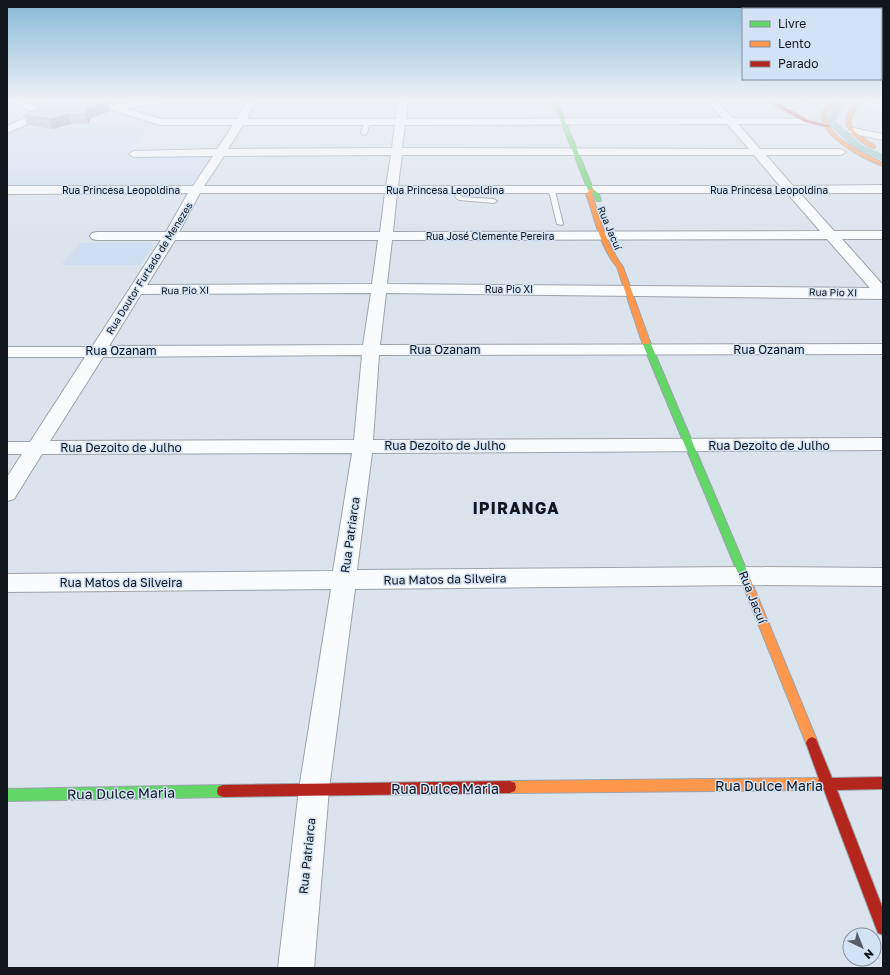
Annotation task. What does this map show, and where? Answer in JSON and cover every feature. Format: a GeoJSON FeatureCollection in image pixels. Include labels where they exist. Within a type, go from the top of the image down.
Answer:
{"type":"FeatureCollection","features":[{"type":"Feature","properties":{"kind":"main road","name":"Rua Jacuí"},"geometry":{"type":"LineString","coordinates":[[573,146],[591,190],[596,194],[624,262],[620,267]]}},
{"type":"Feature","properties":{"kind":"main road"},"geometry":{"type":"LineString","coordinates":[[851,146],[883,165]]}},
{"type":"Feature","properties":{"kind":"main road"},"geometry":{"type":"LineString","coordinates":[[874,146],[883,152]]}},
{"type":"Feature","properties":{"kind":"main road","name":"Rua Jacuí"},"geometry":{"type":"LineString","coordinates":[[591,190],[589,194],[613,235],[615,262],[620,267],[649,349],[688,445],[745,576],[883,928]]}},
{"type":"Feature","properties":{"kind":"main road","name":"Rua Dulce Maria"},"geometry":{"type":"LineString","coordinates":[[7,795],[314,788],[883,783]]}},
{"type":"Feature","properties":{"kind":"street","name":"Rua Doutor Furtado de Menezes"},"geometry":{"type":"LineString","coordinates":[[7,494],[170,237],[196,190],[224,146]]}},
{"type":"Feature","properties":{"kind":"street","name":"Rua Patriarca"},"geometry":{"type":"LineString","coordinates":[[296,968],[314,788],[363,446],[371,350],[397,146]]}},
{"type":"Feature","properties":{"kind":"street"},"geometry":{"type":"LineString","coordinates":[[752,146],[882,293]]}},
{"type":"Feature","properties":{"kind":"street"},"geometry":{"type":"LineString","coordinates":[[134,154],[396,151],[576,153],[841,152]]}},
{"type":"Feature","properties":{"kind":"street","name":"Rua Princesa Leopoldina"},"geometry":{"type":"LineString","coordinates":[[7,190],[552,191],[883,189]]}},
{"type":"Feature","properties":{"kind":"street","name":"Rua José Clemente Pereira"},"geometry":{"type":"LineString","coordinates":[[97,236],[883,235]]}},
{"type":"Feature","properties":{"kind":"street","name":"Rua Pio XI"},"geometry":{"type":"LineString","coordinates":[[136,290],[380,288],[627,289],[882,293]]}},
{"type":"Feature","properties":{"kind":"street","name":"Rua Ozanam"},"geometry":{"type":"LineString","coordinates":[[7,352],[98,350],[883,349]]}},
{"type":"Feature","properties":{"kind":"street","name":"Rua Dezoito de Julho"},"geometry":{"type":"LineString","coordinates":[[7,448],[883,444]]}},
{"type":"Feature","properties":{"kind":"street","name":"Rua Matos da Silveira"},"geometry":{"type":"LineString","coordinates":[[7,583],[745,576],[883,577]]}},
{"type":"Feature","properties":{"kind":"lane"},"geometry":{"type":"LineString","coordinates":[[458,190],[459,198],[462,199],[494,200]]}},
{"type":"Feature","properties":{"kind":"lane"},"geometry":{"type":"LineString","coordinates":[[552,191],[560,224]]}},
{"type":"Feature","properties":{"kind":"shaded area"},"geometry":{"type":"Polygon","coordinates":[[[7,146],[134,146],[127,156],[210,157],[188,190],[7,189],[7,146]]]}},
{"type":"Feature","properties":{"kind":"shaded area"},"geometry":{"type":"Polygon","coordinates":[[[80,243],[154,243],[140,265],[61,265],[80,243]]]}},
{"type":"Feature","properties":{"kind":"waterway"},"geometry":{"type":"LineString","coordinates":[[858,146],[883,158]]}},
{"type":"Feature","properties":{"kind":"traffic: fast"},"geometry":{"type":"LineString","coordinates":[[573,146],[591,190],[596,194],[599,200]]}},
{"type":"Feature","properties":{"kind":"traffic: fast"},"geometry":{"type":"LineString","coordinates":[[646,342],[747,583]]}},
{"type":"Feature","properties":{"kind":"traffic: fast"},"geometry":{"type":"LineString","coordinates":[[7,795],[223,791]]}},
{"type":"Feature","properties":{"kind":"traffic: slow"},"geometry":{"type":"LineString","coordinates":[[849,146],[883,165]]}},
{"type":"Feature","properties":{"kind":"traffic: slow"},"geometry":{"type":"LineString","coordinates":[[591,190],[589,194],[606,243],[615,261],[620,267],[646,342]]}},
{"type":"Feature","properties":{"kind":"traffic: slow"},"geometry":{"type":"LineString","coordinates":[[747,583],[812,743]]}},
{"type":"Feature","properties":{"kind":"traffic: slow"},"geometry":{"type":"LineString","coordinates":[[510,787],[823,784]]}},
{"type":"Feature","properties":{"kind":"traffic: jam"},"geometry":{"type":"LineString","coordinates":[[812,743],[883,928]]}},
{"type":"Feature","properties":{"kind":"traffic: jam"},"geometry":{"type":"LineString","coordinates":[[823,784],[883,783]]}},
{"type":"Feature","properties":{"kind":"traffic: jam"},"geometry":{"type":"LineString","coordinates":[[223,791],[510,787]]}},
{"type":"Feature","properties":{"kind":"district","name":"IPIRANGA"},"geometry":{"type":"Point","coordinates":[516,508]}}]}
